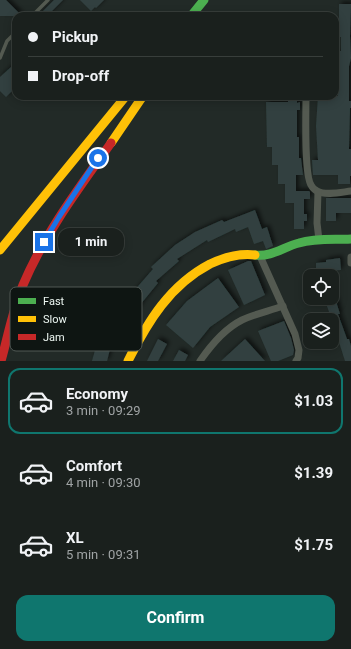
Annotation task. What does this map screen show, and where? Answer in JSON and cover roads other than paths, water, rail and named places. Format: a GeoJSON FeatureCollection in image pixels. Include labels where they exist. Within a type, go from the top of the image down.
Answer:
{"type":"FeatureCollection","features":[{"type":"Feature","properties":{"kind":"main road"},"geometry":{"type":"LineString","coordinates":[[194,12],[204,0]]}},
{"type":"Feature","properties":{"kind":"main road"},"geometry":{"type":"LineString","coordinates":[[200,12],[208,0]]}},
{"type":"Feature","properties":{"kind":"main road"},"geometry":{"type":"LineString","coordinates":[[0,250],[123,100]]}},
{"type":"Feature","properties":{"kind":"main road"},"geometry":{"type":"LineString","coordinates":[[23,287],[40,250],[63,210],[140,100]]}},
{"type":"Feature","properties":{"kind":"main road"},"geometry":{"type":"LineString","coordinates":[[142,333],[160,304],[174,288],[200,268],[237,254],[260,256],[268,255],[291,245],[319,240],[351,238]]}},
{"type":"Feature","properties":{"kind":"main road"},"geometry":{"type":"LineString","coordinates":[[1,361],[10,328]]}},
{"type":"Feature","properties":{"kind":"main road"},"geometry":{"type":"LineString","coordinates":[[128,361],[133,351]]}},
{"type":"Feature","properties":{"kind":"street"},"geometry":{"type":"LineString","coordinates":[[306,100],[308,174],[311,186],[318,192],[330,193],[351,191]]}},
{"type":"Feature","properties":{"kind":"street"},"geometry":{"type":"LineString","coordinates":[[318,192],[317,223],[319,240]]}},
{"type":"Feature","properties":{"kind":"street"},"geometry":{"type":"LineString","coordinates":[[260,256],[298,342],[299,350],[296,361]]}},
{"type":"Feature","properties":{"kind":"street"},"geometry":{"type":"LineString","coordinates":[[351,257],[351,263]]}},
{"type":"Feature","properties":{"kind":"street"},"geometry":{"type":"LineString","coordinates":[[200,361],[221,336],[234,325],[243,320],[283,306]]}},
{"type":"Feature","properties":{"kind":"lane"},"geometry":{"type":"LineString","coordinates":[[36,12],[48,0]]}},
{"type":"Feature","properties":{"kind":"lane"},"geometry":{"type":"LineString","coordinates":[[0,58],[7,41],[12,36]]}}]}
